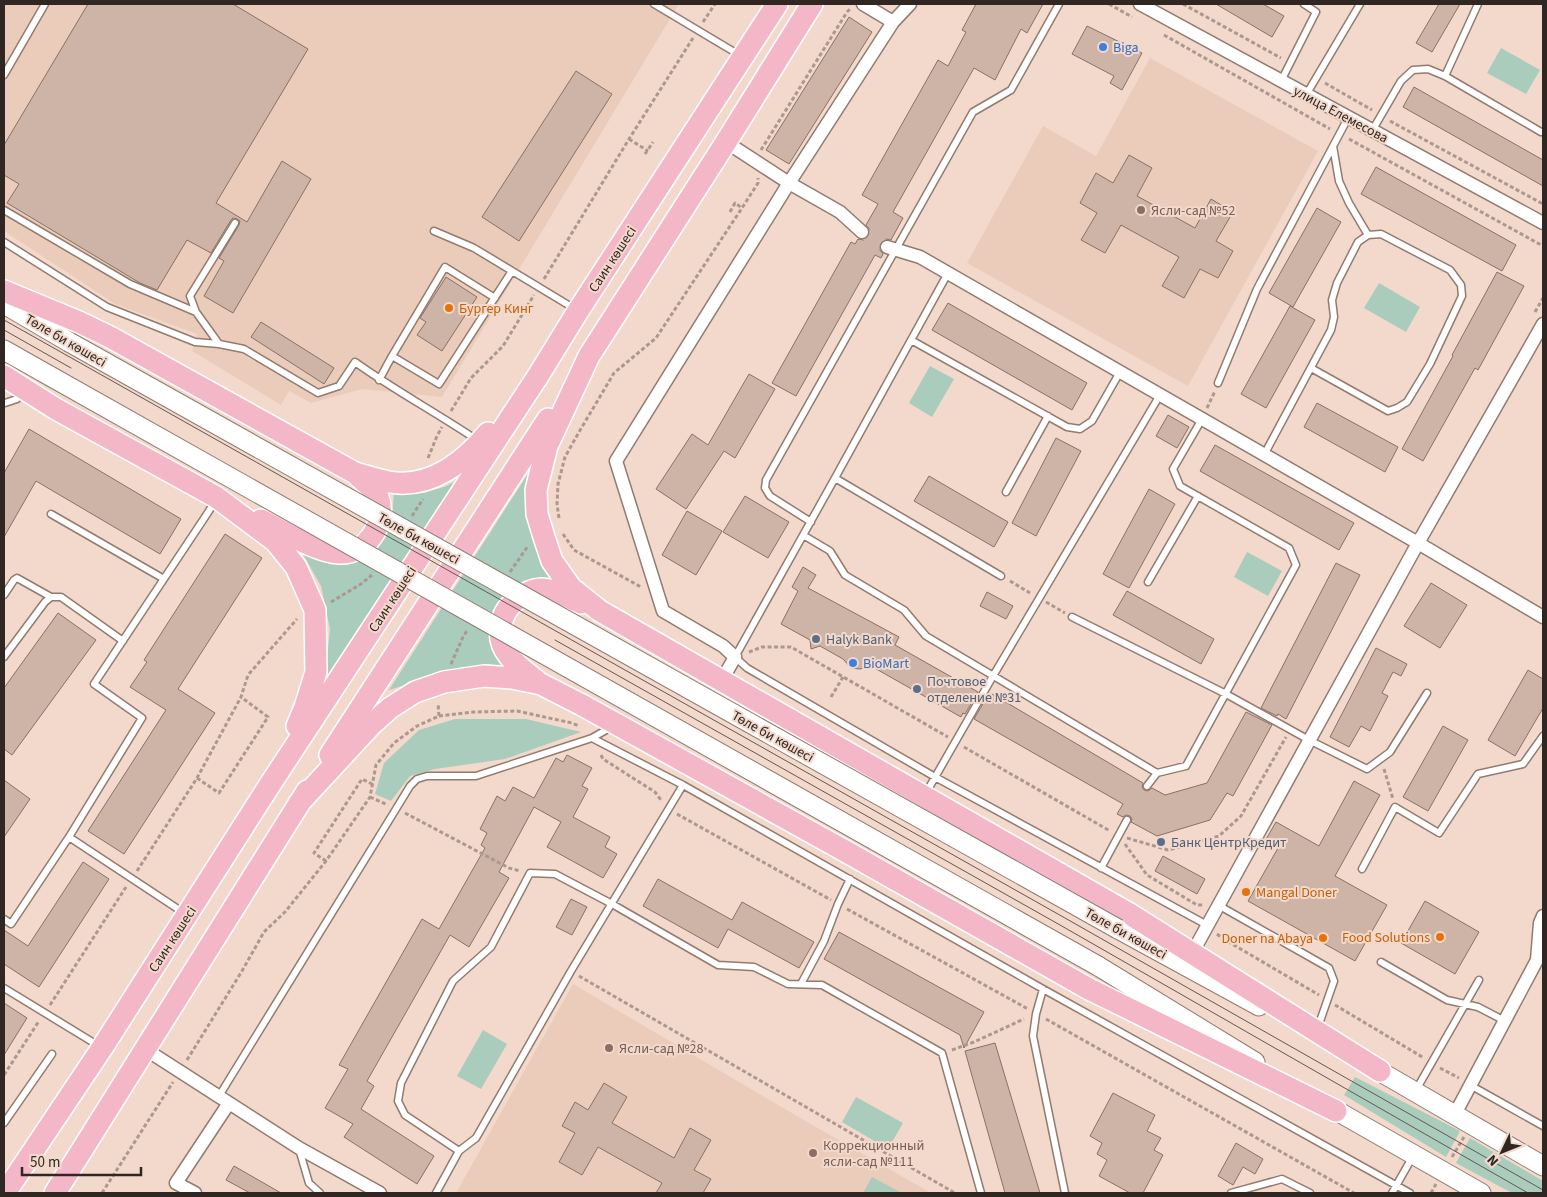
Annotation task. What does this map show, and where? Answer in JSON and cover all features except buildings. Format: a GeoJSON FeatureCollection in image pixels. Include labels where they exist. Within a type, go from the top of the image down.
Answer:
{"type":"FeatureCollection","features":[{"type":"Feature","properties":{"kind":"main road","name":"Саин көшесі"},"geometry":{"type":"LineString","coordinates":[[5,1193],[102,1048],[269,786],[538,376],[777,4]]}},
{"type":"Feature","properties":{"kind":"main road"},"geometry":{"type":"LineString","coordinates":[[55,1193],[299,803],[589,356],[812,4]]}},
{"type":"Feature","properties":{"kind":"main road"},"geometry":{"type":"LineString","coordinates":[[779,56],[822,4]]}},
{"type":"Feature","properties":{"kind":"main road"},"geometry":{"type":"LineString","coordinates":[[4,292],[79,322],[110,337],[355,473],[390,482],[407,483],[428,479],[447,470],[463,459],[480,443],[538,376]]}},
{"type":"Feature","properties":{"kind":"main road","name":"Төле би көшесі"},"geometry":{"type":"LineString","coordinates":[[4,304],[1118,929],[1189,959],[1543,1166]]}},
{"type":"Feature","properties":{"kind":"main road"},"geometry":{"type":"LineString","coordinates":[[4,350],[1098,966],[1336,1111],[1481,1193]]}},
{"type":"Feature","properties":{"kind":"main road"},"geometry":{"type":"LineString","coordinates":[[589,356],[547,446],[536,490],[537,514],[552,561],[571,588],[600,611]]}},
{"type":"Feature","properties":{"kind":"main road"},"geometry":{"type":"LineString","coordinates":[[4,376],[56,409],[216,497],[322,550],[339,554],[355,551],[368,542],[378,525],[381,509],[377,495],[355,473]]}},
{"type":"Feature","properties":{"kind":"main road"},"geometry":{"type":"LineString","coordinates":[[216,497],[275,541],[296,567],[315,610],[316,672],[305,707],[269,786]]}},
{"type":"Feature","properties":{"kind":"main road"},"geometry":{"type":"LineString","coordinates":[[1336,1111],[1089,989],[853,855],[541,684],[516,664],[505,651],[499,634],[502,619],[510,605],[523,594],[540,589],[556,592],[600,611],[1128,913],[1189,959],[1316,1030],[1380,1071]]}},
{"type":"Feature","properties":{"kind":"main road"},"geometry":{"type":"LineString","coordinates":[[299,803],[371,725],[390,708],[415,692],[444,682],[484,676],[512,678],[541,684]]}},
{"type":"Feature","properties":{"kind":"street"},"geometry":{"type":"LineString","coordinates":[[862,4],[893,22]]}},
{"type":"Feature","properties":{"kind":"street"},"geometry":{"type":"LineString","coordinates":[[722,680],[735,657],[723,646],[662,611],[616,461],[789,183],[893,22],[910,4]]}},
{"type":"Feature","properties":{"kind":"street","name":"улица Елемесова"},"geometry":{"type":"LineString","coordinates":[[1140,4],[1543,223]]}},
{"type":"Feature","properties":{"kind":"street"},"geometry":{"type":"LineString","coordinates":[[726,142],[789,183],[840,212],[862,232]]}},
{"type":"Feature","properties":{"kind":"street"},"geometry":{"type":"LineString","coordinates":[[892,249],[920,257],[948,272],[1543,616]]}},
{"type":"Feature","properties":{"kind":"street"},"geometry":{"type":"LineString","coordinates":[[1189,959],[1418,543],[1543,324]]}},
{"type":"Feature","properties":{"kind":"street"},"geometry":{"type":"LineString","coordinates":[[1455,1114],[1537,960],[1540,923],[1543,916]]}},
{"type":"Feature","properties":{"kind":"street"},"geometry":{"type":"LineString","coordinates":[[146,1049],[299,1148],[380,1193]]}},
{"type":"Feature","properties":{"kind":"street"},"geometry":{"type":"LineString","coordinates":[[195,1193],[176,1183],[224,1100]]}},
{"type":"Feature","properties":{"kind":"lane"},"geometry":{"type":"LineString","coordinates":[[4,75],[45,4]]}},
{"type":"Feature","properties":{"kind":"lane"},"geometry":{"type":"LineString","coordinates":[[654,4],[742,56]]}},
{"type":"Feature","properties":{"kind":"lane"},"geometry":{"type":"LineString","coordinates":[[811,522],[770,496],[765,488],[766,480],[892,249],[973,112],[1011,90],[1059,4]]}},
{"type":"Feature","properties":{"kind":"lane"},"geometry":{"type":"LineString","coordinates":[[1280,81],[1316,12],[1304,4]]}},
{"type":"Feature","properties":{"kind":"lane"},"geometry":{"type":"LineString","coordinates":[[1306,95],[1360,4]]}},
{"type":"Feature","properties":{"kind":"lane"},"geometry":{"type":"LineString","coordinates":[[1445,76],[1478,4]]}},
{"type":"Feature","properties":{"kind":"lane"},"geometry":{"type":"LineString","coordinates":[[1372,131],[1401,81],[1413,70],[1428,69],[1445,76],[1543,132]]}},
{"type":"Feature","properties":{"kind":"lane"},"geometry":{"type":"LineString","coordinates":[[1218,383],[1257,289],[1348,118]]}},
{"type":"Feature","properties":{"kind":"lane"},"geometry":{"type":"LineString","coordinates":[[1332,146],[1339,181],[1349,203],[1368,235]]}},
{"type":"Feature","properties":{"kind":"lane"},"geometry":{"type":"LineString","coordinates":[[4,210],[130,284],[196,312]]}},
{"type":"Feature","properties":{"kind":"lane"},"geometry":{"type":"LineString","coordinates":[[219,344],[196,312],[190,296],[235,223]]}},
{"type":"Feature","properties":{"kind":"lane"},"geometry":{"type":"LineString","coordinates":[[434,231],[474,248],[578,311]]}},
{"type":"Feature","properties":{"kind":"lane"},"geometry":{"type":"LineString","coordinates":[[1264,455],[1331,330],[1334,317],[1332,300],[1337,283],[1358,242],[1368,235],[1381,234],[1450,270],[1461,285],[1462,296],[1430,364],[1407,402],[1397,408],[1388,411],[1311,368]]}},
{"type":"Feature","properties":{"kind":"lane"},"geometry":{"type":"LineString","coordinates":[[4,242],[106,307],[194,342],[244,349],[318,393],[339,386],[354,362],[379,380],[446,420],[480,443]]}},
{"type":"Feature","properties":{"kind":"lane"},"geometry":{"type":"LineString","coordinates":[[379,380],[444,267],[495,298]]}},
{"type":"Feature","properties":{"kind":"lane"},"geometry":{"type":"LineString","coordinates":[[392,356],[439,384],[512,271]]}},
{"type":"Feature","properties":{"kind":"lane"},"geometry":{"type":"LineString","coordinates":[[948,272],[735,657],[747,668],[935,777],[1207,925]]}},
{"type":"Feature","properties":{"kind":"lane"},"geometry":{"type":"LineString","coordinates":[[911,340],[1067,427],[1080,429],[1092,422],[1120,372]]}},
{"type":"Feature","properties":{"kind":"lane"},"geometry":{"type":"LineString","coordinates":[[5,403],[17,399],[23,388]]}},
{"type":"Feature","properties":{"kind":"lane"},"geometry":{"type":"LineString","coordinates":[[924,796],[1160,395]]}},
{"type":"Feature","properties":{"kind":"lane"},"geometry":{"type":"LineString","coordinates":[[1006,492],[1048,416]]}},
{"type":"Feature","properties":{"kind":"lane"},"geometry":{"type":"LineString","coordinates":[[1147,786],[1157,773],[1186,766],[1296,565],[1289,548],[1180,486],[1173,469],[1202,419]]}},
{"type":"Feature","properties":{"kind":"lane"},"geometry":{"type":"LineString","coordinates":[[835,478],[1002,576]]}},
{"type":"Feature","properties":{"kind":"lane"},"geometry":{"type":"LineString","coordinates":[[1148,582],[1198,496]]}},
{"type":"Feature","properties":{"kind":"lane"},"geometry":{"type":"LineString","coordinates":[[4,919],[11,924],[69,837],[142,718],[94,684],[209,511],[216,497]]}},
{"type":"Feature","properties":{"kind":"lane"},"geometry":{"type":"LineString","coordinates":[[51,514],[164,579]]}},
{"type":"Feature","properties":{"kind":"lane"},"geometry":{"type":"LineString","coordinates":[[803,535],[830,551],[845,576],[904,610],[926,636],[1157,773]]}},
{"type":"Feature","properties":{"kind":"lane"},"geometry":{"type":"LineString","coordinates":[[4,595],[17,578],[51,597],[61,598],[123,641]]}},
{"type":"Feature","properties":{"kind":"lane"},"geometry":{"type":"LineString","coordinates":[[4,656],[45,602],[51,597]]}},
{"type":"Feature","properties":{"kind":"lane"},"geometry":{"type":"LineString","coordinates":[[1072,617],[1226,694],[1290,730],[1367,769],[1390,752],[1427,693]]}},
{"type":"Feature","properties":{"kind":"lane"},"geometry":{"type":"LineString","coordinates":[[224,1100],[396,809],[410,786],[417,779],[427,776],[476,776],[592,738],[616,724]]}},
{"type":"Feature","properties":{"kind":"lane"},"geometry":{"type":"LineString","coordinates":[[1362,869],[1395,807],[1439,833],[1478,774],[1524,764],[1543,736]]}},
{"type":"Feature","properties":{"kind":"lane"},"geometry":{"type":"LineString","coordinates":[[592,738],[683,785],[1042,989],[1410,1193]]}},
{"type":"Feature","properties":{"kind":"lane"},"geometry":{"type":"LineString","coordinates":[[436,1193],[459,1151],[476,1138],[571,971],[683,785]]}},
{"type":"Feature","properties":{"kind":"lane"},"geometry":{"type":"LineString","coordinates":[[1101,868],[1127,820]]}},
{"type":"Feature","properties":{"kind":"lane"},"geometry":{"type":"LineString","coordinates":[[69,837],[187,915]]}},
{"type":"Feature","properties":{"kind":"lane"},"geometry":{"type":"LineString","coordinates":[[459,1151],[405,1115],[398,1101],[402,1083],[453,981],[491,946],[530,873],[555,874],[612,904],[718,965],[754,967],[788,984],[822,985],[942,1053],[981,1193]]}},
{"type":"Feature","properties":{"kind":"lane"},"geometry":{"type":"LineString","coordinates":[[802,984],[824,941],[850,879]]}},
{"type":"Feature","properties":{"kind":"lane"},"geometry":{"type":"LineString","coordinates":[[1218,905],[1329,968],[1334,980],[1316,1030]]}},
{"type":"Feature","properties":{"kind":"lane"},"geometry":{"type":"LineString","coordinates":[[1381,962],[1447,1000],[1478,1007],[1505,1021]]}},
{"type":"Feature","properties":{"kind":"lane"},"geometry":{"type":"LineString","coordinates":[[1416,1091],[1479,980]]}},
{"type":"Feature","properties":{"kind":"lane"},"geometry":{"type":"LineString","coordinates":[[4,988],[102,1048]]}},
{"type":"Feature","properties":{"kind":"lane"},"geometry":{"type":"LineString","coordinates":[[1042,989],[1033,1036],[1066,1193]]}},
{"type":"Feature","properties":{"kind":"lane"},"geometry":{"type":"LineString","coordinates":[[4,1123],[52,1054]]}},
{"type":"Feature","properties":{"kind":"lane"},"geometry":{"type":"LineString","coordinates":[[1470,1085],[1543,1126]]}},
{"type":"Feature","properties":{"kind":"lane"},"geometry":{"type":"LineString","coordinates":[[299,1148],[309,1184],[320,1193]]}},
{"type":"Feature","properties":{"kind":"lane"},"geometry":{"type":"LineString","coordinates":[[1392,1193],[1414,1155]]}},
{"type":"Feature","properties":{"kind":"lane"},"geometry":{"type":"LineString","coordinates":[[1231,1193],[1282,1180],[1310,1193]]}},
{"type":"Feature","properties":{"kind":"path"},"geometry":{"type":"LineString","coordinates":[[427,461],[437,436],[471,378],[503,346],[629,139],[715,4]]}},
{"type":"Feature","properties":{"kind":"path"},"geometry":{"type":"LineString","coordinates":[[559,520],[557,504],[558,484],[565,457],[579,432],[614,373],[656,338],[742,208],[758,183],[760,152],[846,12],[856,4]]}},
{"type":"Feature","properties":{"kind":"path"},"geometry":{"type":"LineString","coordinates":[[1109,4],[1134,18]]}},
{"type":"Feature","properties":{"kind":"path"},"geometry":{"type":"LineString","coordinates":[[1183,4],[1290,63]]}},
{"type":"Feature","properties":{"kind":"path"},"geometry":{"type":"LineString","coordinates":[[1160,33],[1543,246]]}},
{"type":"Feature","properties":{"kind":"path"},"geometry":{"type":"LineString","coordinates":[[1316,78],[1543,204]]}},
{"type":"Feature","properties":{"kind":"path"},"geometry":{"type":"LineString","coordinates":[[629,139],[646,152],[653,142]]}},
{"type":"Feature","properties":{"kind":"path"},"geometry":{"type":"LineString","coordinates":[[730,212],[735,203],[742,208]]}},
{"type":"Feature","properties":{"kind":"path"},"geometry":{"type":"LineString","coordinates":[[1202,419],[1218,383]]}},
{"type":"Feature","properties":{"kind":"path"},"geometry":{"type":"LineString","coordinates":[[560,529],[574,550],[657,596]]}},
{"type":"Feature","properties":{"kind":"path"},"geometry":{"type":"LineString","coordinates":[[197,778],[219,793],[268,717],[241,698],[248,675],[296,619]]}},
{"type":"Feature","properties":{"kind":"path"},"geometry":{"type":"LineString","coordinates":[[735,657],[762,647],[791,647],[1119,836],[1168,850],[1219,836],[1241,816],[1290,730]]}},
{"type":"Feature","properties":{"kind":"path"},"geometry":{"type":"LineString","coordinates":[[831,697],[843,677]]}},
{"type":"Feature","properties":{"kind":"path"},"geometry":{"type":"LineString","coordinates":[[437,696],[439,716]]}},
{"type":"Feature","properties":{"kind":"path"},"geometry":{"type":"LineString","coordinates":[[102,1193],[180,1071],[264,932],[285,912],[326,861],[370,796],[376,765],[394,743],[417,726],[439,716],[473,712],[517,711],[572,723],[589,730],[603,759],[655,792],[668,809],[1354,1193]]}},
{"type":"Feature","properties":{"kind":"path"},"geometry":{"type":"LineString","coordinates":[[1381,758],[1395,807]]}},
{"type":"Feature","properties":{"kind":"path"},"geometry":{"type":"LineString","coordinates":[[326,861],[314,853],[362,778],[372,784]]}},
{"type":"Feature","properties":{"kind":"path"},"geometry":{"type":"LineString","coordinates":[[370,796],[509,868],[530,873]]}},
{"type":"Feature","properties":{"kind":"path"},"geometry":{"type":"LineString","coordinates":[[1119,836],[1147,876],[1197,905],[1218,905]]}},
{"type":"Feature","properties":{"kind":"path"},"geometry":{"type":"LineString","coordinates":[[571,971],[956,1193]]}},
{"type":"Feature","properties":{"kind":"path"},"geometry":{"type":"LineString","coordinates":[[942,1053],[974,1042],[1036,1014]]}},
{"type":"Feature","properties":{"kind":"path"},"geometry":{"type":"LineString","coordinates":[[1431,1193],[1472,1124]]}},
{"type":"Feature","properties":{"kind":"shaded area"},"geometry":{"type":"Polygon","coordinates":[[[4,4],[679,4],[442,397],[362,389],[311,403],[289,391],[281,405],[192,351],[197,334],[115,304],[4,231],[4,4]]]}},
{"type":"Feature","properties":{"kind":"shaded area","name":"Ясли-сад №52"},"geometry":{"type":"Polygon","coordinates":[[[1150,58],[1318,151],[1188,386],[967,263],[1043,126],[1096,156],[1150,58]]]}},
{"type":"Feature","properties":{"kind":"shaded area","name":"Ясли-сад №28"},"geometry":{"type":"Polygon","coordinates":[[[573,984],[790,1112],[931,1193],[456,1193],[573,984]]]}},
{"type":"Feature","properties":{"kind":"green space"},"geometry":{"type":"Polygon","coordinates":[[[1501,48],[1540,70],[1526,94],[1487,73],[1501,48]]]}},
{"type":"Feature","properties":{"kind":"green space"},"geometry":{"type":"Polygon","coordinates":[[[1379,283],[1420,307],[1406,332],[1364,308],[1379,283]]]}},
{"type":"Feature","properties":{"kind":"green space"},"geometry":{"type":"Polygon","coordinates":[[[930,366],[954,379],[932,417],[909,403],[930,366]]]}},
{"type":"Feature","properties":{"kind":"green space"},"geometry":{"type":"Polygon","coordinates":[[[531,469],[557,584],[496,617],[510,669],[489,664],[437,675],[389,690],[531,469]]]}},
{"type":"Feature","properties":{"kind":"green space"},"geometry":{"type":"Polygon","coordinates":[[[460,479],[324,689],[330,629],[321,586],[300,549],[335,563],[392,518],[394,493],[423,493],[444,487],[460,479]]]}},
{"type":"Feature","properties":{"kind":"green space"},"geometry":{"type":"Polygon","coordinates":[[[1247,552],[1282,571],[1268,596],[1234,577],[1247,552]]]}},
{"type":"Feature","properties":{"kind":"green space"},"geometry":{"type":"Polygon","coordinates":[[[455,719],[526,719],[581,732],[505,759],[435,769],[410,776],[391,801],[375,794],[384,763],[419,730],[455,719]]]}},
{"type":"Feature","properties":{"kind":"green space"},"geometry":{"type":"Polygon","coordinates":[[[483,1030],[507,1044],[481,1089],[457,1076],[483,1030]]]}},
{"type":"Feature","properties":{"kind":"green space"},"geometry":{"type":"Polygon","coordinates":[[[1355,1077],[1460,1131],[1446,1157],[1344,1095],[1355,1077]]]}},
{"type":"Feature","properties":{"kind":"green space"},"geometry":{"type":"Polygon","coordinates":[[[856,1097],[903,1123],[888,1149],[842,1122],[856,1097]]]}},
{"type":"Feature","properties":{"kind":"green space"},"geometry":{"type":"Polygon","coordinates":[[[1470,1138],[1543,1181],[1543,1193],[1512,1193],[1456,1163],[1470,1138]]]}},
{"type":"Feature","properties":{"kind":"green space"},"geometry":{"type":"Polygon","coordinates":[[[872,1177],[902,1193],[863,1193],[872,1177]]]}},
{"type":"Feature","properties":{"kind":"tunnel"},"geometry":{"type":"LineString","coordinates":[[862,232],[887,247]]}},
{"type":"Feature","properties":{"kind":"tram line"},"geometry":{"type":"LineString","coordinates":[[4,320],[1065,918],[1543,1190]]}},
{"type":"Feature","properties":{"kind":"tram line"},"geometry":{"type":"LineString","coordinates":[[4,330],[71,368]]}},
{"type":"Feature","properties":{"kind":"tram line"},"geometry":{"type":"LineString","coordinates":[[555,640],[1060,925],[1528,1193]]}},
{"type":"Feature","properties":{"kind":"place","name":"Biga"},"geometry":{"type":"Point","coordinates":[1103,47]}},
{"type":"Feature","properties":{"kind":"place","name":"Ясли-сад №52"},"geometry":{"type":"Point","coordinates":[1141,210]}},
{"type":"Feature","properties":{"kind":"place","name":"Бургер Кинг"},"geometry":{"type":"Point","coordinates":[449,308]}},
{"type":"Feature","properties":{"kind":"place","name":"Halyk Bank"},"geometry":{"type":"Point","coordinates":[816,639]}},
{"type":"Feature","properties":{"kind":"place","name":"BioMart"},"geometry":{"type":"Point","coordinates":[853,663]}},
{"type":"Feature","properties":{"kind":"place","name":"Почтовое отделение №31"},"geometry":{"type":"Point","coordinates":[917,689]}},
{"type":"Feature","properties":{"kind":"place","name":"Банк ЦентрКредит"},"geometry":{"type":"Point","coordinates":[1161,842]}},
{"type":"Feature","properties":{"kind":"place","name":"Mangal Doner"},"geometry":{"type":"Point","coordinates":[1246,892]}},
{"type":"Feature","properties":{"kind":"place","name":"Food Solutions"},"geometry":{"type":"Point","coordinates":[1440,937]}},
{"type":"Feature","properties":{"kind":"place","name":"Doner na Abaya"},"geometry":{"type":"Point","coordinates":[1323,938]}},
{"type":"Feature","properties":{"kind":"place","name":"Ясли-сад №28"},"geometry":{"type":"Point","coordinates":[609,1048]}},
{"type":"Feature","properties":{"kind":"place","name":"Коррекционный ясли-сад №111"},"geometry":{"type":"Point","coordinates":[813,1153]}}]}
